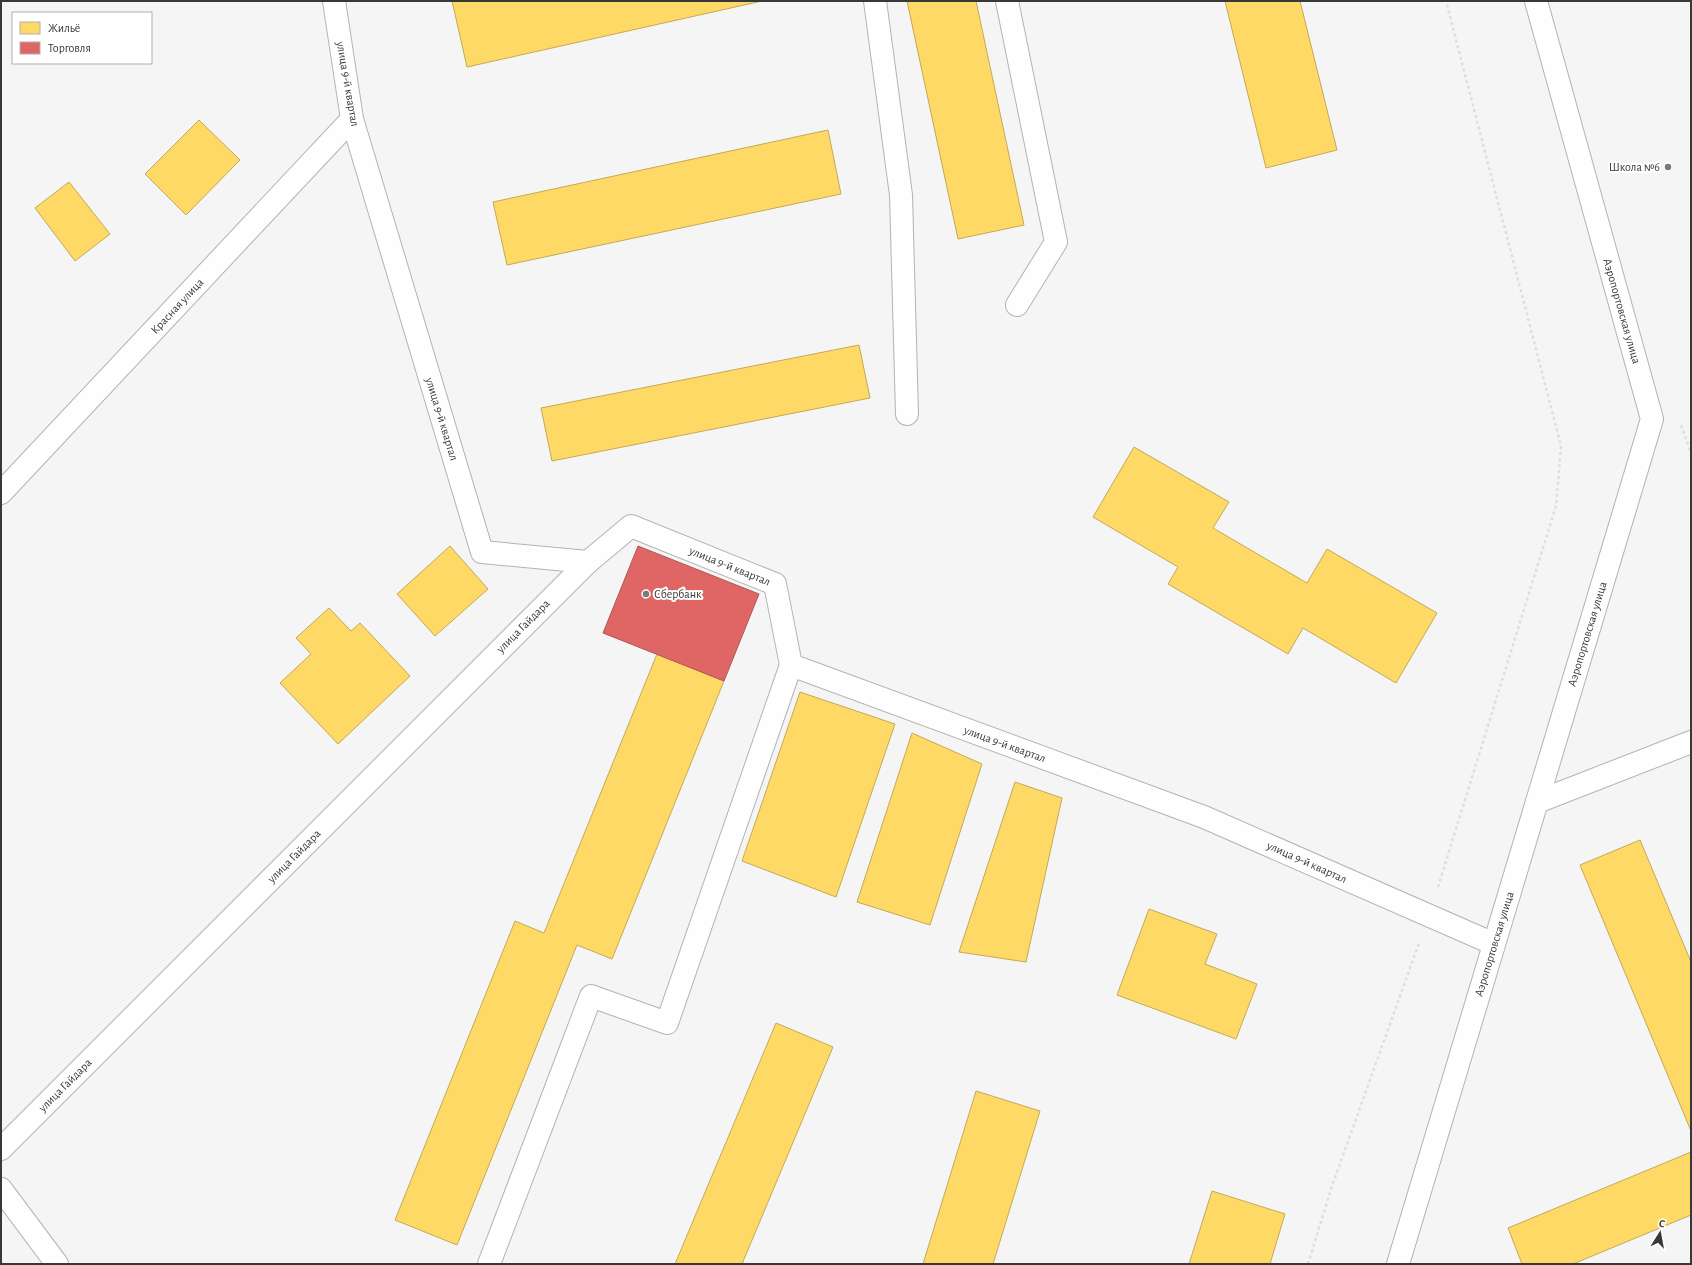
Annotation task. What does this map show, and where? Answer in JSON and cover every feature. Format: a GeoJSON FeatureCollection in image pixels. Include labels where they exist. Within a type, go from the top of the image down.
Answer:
{"type":"FeatureCollection","features":[{"type":"Feature","properties":{"kind":"street","name":"улица 9-й квартал"},"geometry":{"type":"LineString","coordinates":[[334,1],[352,118],[482,552],[588,562],[631,526],[775,584],[791,665],[1204,817],[1494,944]]}},
{"type":"Feature","properties":{"kind":"street"},"geometry":{"type":"LineString","coordinates":[[875,1],[901,195],[907,414]]}},
{"type":"Feature","properties":{"kind":"street"},"geometry":{"type":"LineString","coordinates":[[1007,1],[1056,242],[1017,305]]}},
{"type":"Feature","properties":{"kind":"street","name":"Аэропортовская улица"},"geometry":{"type":"LineString","coordinates":[[1398,1264],[1652,419],[1536,1]]}},
{"type":"Feature","properties":{"kind":"street","name":"Красная улица"},"geometry":{"type":"LineString","coordinates":[[1,493],[352,118]]}},
{"type":"Feature","properties":{"kind":"street","name":"улица Гайдара"},"geometry":{"type":"LineString","coordinates":[[1,1149],[588,562]]}},
{"type":"Feature","properties":{"kind":"street"},"geometry":{"type":"LineString","coordinates":[[489,1264],[591,996],[667,1023],[791,665]]}},
{"type":"Feature","properties":{"kind":"street"},"geometry":{"type":"LineString","coordinates":[[1537,802],[1691,742]]}},
{"type":"Feature","properties":{"kind":"street"},"geometry":{"type":"LineString","coordinates":[[1,1189],[57,1264]]}},
{"type":"Feature","properties":{"kind":"path"},"geometry":{"type":"LineString","coordinates":[[1308,1264],[1332,1186],[1429,916],[1556,506],[1561,446],[1446,1]]}},
{"type":"Feature","properties":{"kind":"building: Жильё"},"geometry":{"type":"Polygon","coordinates":[[[452,1],[762,1],[467,67],[452,1]]]}},
{"type":"Feature","properties":{"kind":"building: Жильё"},"geometry":{"type":"Polygon","coordinates":[[[907,1],[976,1],[1024,225],[958,239],[907,1]]]}},
{"type":"Feature","properties":{"kind":"building: Жильё"},"geometry":{"type":"Polygon","coordinates":[[[1225,1],[1300,1],[1337,150],[1266,168],[1225,1]]]}},
{"type":"Feature","properties":{"kind":"building: Жильё"},"geometry":{"type":"Polygon","coordinates":[[[199,120],[240,160],[186,215],[145,174],[199,120]]]}},
{"type":"Feature","properties":{"kind":"building: Жильё"},"geometry":{"type":"Polygon","coordinates":[[[828,130],[841,194],[507,265],[493,202],[828,130]]]}},
{"type":"Feature","properties":{"kind":"building: Жильё"},"geometry":{"type":"Polygon","coordinates":[[[69,182],[110,234],[75,261],[35,208],[69,182]]]}},
{"type":"Feature","properties":{"kind":"building: Жильё"},"geometry":{"type":"Polygon","coordinates":[[[859,345],[870,398],[552,461],[541,408],[859,345]]]}},
{"type":"Feature","properties":{"kind":"building: Жильё"},"geometry":{"type":"Polygon","coordinates":[[[1134,447],[1229,502],[1213,528],[1307,583],[1327,549],[1437,613],[1396,683],[1303,628],[1288,654],[1168,584],[1178,567],[1093,517],[1134,447]]]}},
{"type":"Feature","properties":{"kind":"building: Жильё"},"geometry":{"type":"Polygon","coordinates":[[[450,546],[488,589],[435,636],[397,594],[450,546]]]}},
{"type":"Feature","properties":{"kind":"building: Жильё"},"geometry":{"type":"Polygon","coordinates":[[[329,608],[351,631],[360,623],[410,676],[338,744],[280,683],[311,654],[296,638],[329,608]]]}},
{"type":"Feature","properties":{"kind":"building: Жильё"},"geometry":{"type":"Polygon","coordinates":[[[657,654],[724,681],[612,959],[577,945],[457,1245],[395,1220],[515,921],[544,933],[657,654]]]}},
{"type":"Feature","properties":{"kind":"building: Жильё"},"geometry":{"type":"Polygon","coordinates":[[[800,692],[895,724],[836,897],[742,861],[800,692]]]}},
{"type":"Feature","properties":{"kind":"building: Жильё"},"geometry":{"type":"Polygon","coordinates":[[[912,733],[982,764],[930,925],[857,902],[912,733]]]}},
{"type":"Feature","properties":{"kind":"building: Жильё"},"geometry":{"type":"Polygon","coordinates":[[[1015,782],[1062,798],[1026,962],[959,952],[1015,782]]]}},
{"type":"Feature","properties":{"kind":"building: Жильё"},"geometry":{"type":"Polygon","coordinates":[[[1640,840],[1691,962],[1691,1131],[1580,865],[1640,840]]]}},
{"type":"Feature","properties":{"kind":"building: Жильё"},"geometry":{"type":"Polygon","coordinates":[[[1149,909],[1217,934],[1205,964],[1257,984],[1236,1039],[1117,995],[1149,909]]]}},
{"type":"Feature","properties":{"kind":"building: Жильё"},"geometry":{"type":"Polygon","coordinates":[[[776,1023],[833,1047],[742,1264],[675,1264],[776,1023]]]}},
{"type":"Feature","properties":{"kind":"building: Жильё"},"geometry":{"type":"Polygon","coordinates":[[[976,1091],[1040,1111],[993,1264],[923,1264],[976,1091]]]}},
{"type":"Feature","properties":{"kind":"building: Жильё"},"geometry":{"type":"Polygon","coordinates":[[[1691,1152],[1691,1215],[1573,1264],[1522,1264],[1508,1228],[1691,1152]]]}},
{"type":"Feature","properties":{"kind":"building: Жильё"},"geometry":{"type":"Polygon","coordinates":[[[1212,1191],[1285,1214],[1270,1264],[1189,1264],[1212,1191]]]}},
{"type":"Feature","properties":{"kind":"building: Торговля"},"geometry":{"type":"Polygon","coordinates":[[[638,546],[759,594],[724,681],[603,633],[638,546]]]}},
{"type":"Feature","properties":{"kind":"place","name":"Школа №6"},"geometry":{"type":"Point","coordinates":[1668,167]}},
{"type":"Feature","properties":{"kind":"place","name":"Сбербанк"},"geometry":{"type":"Point","coordinates":[646,594]}}]}
